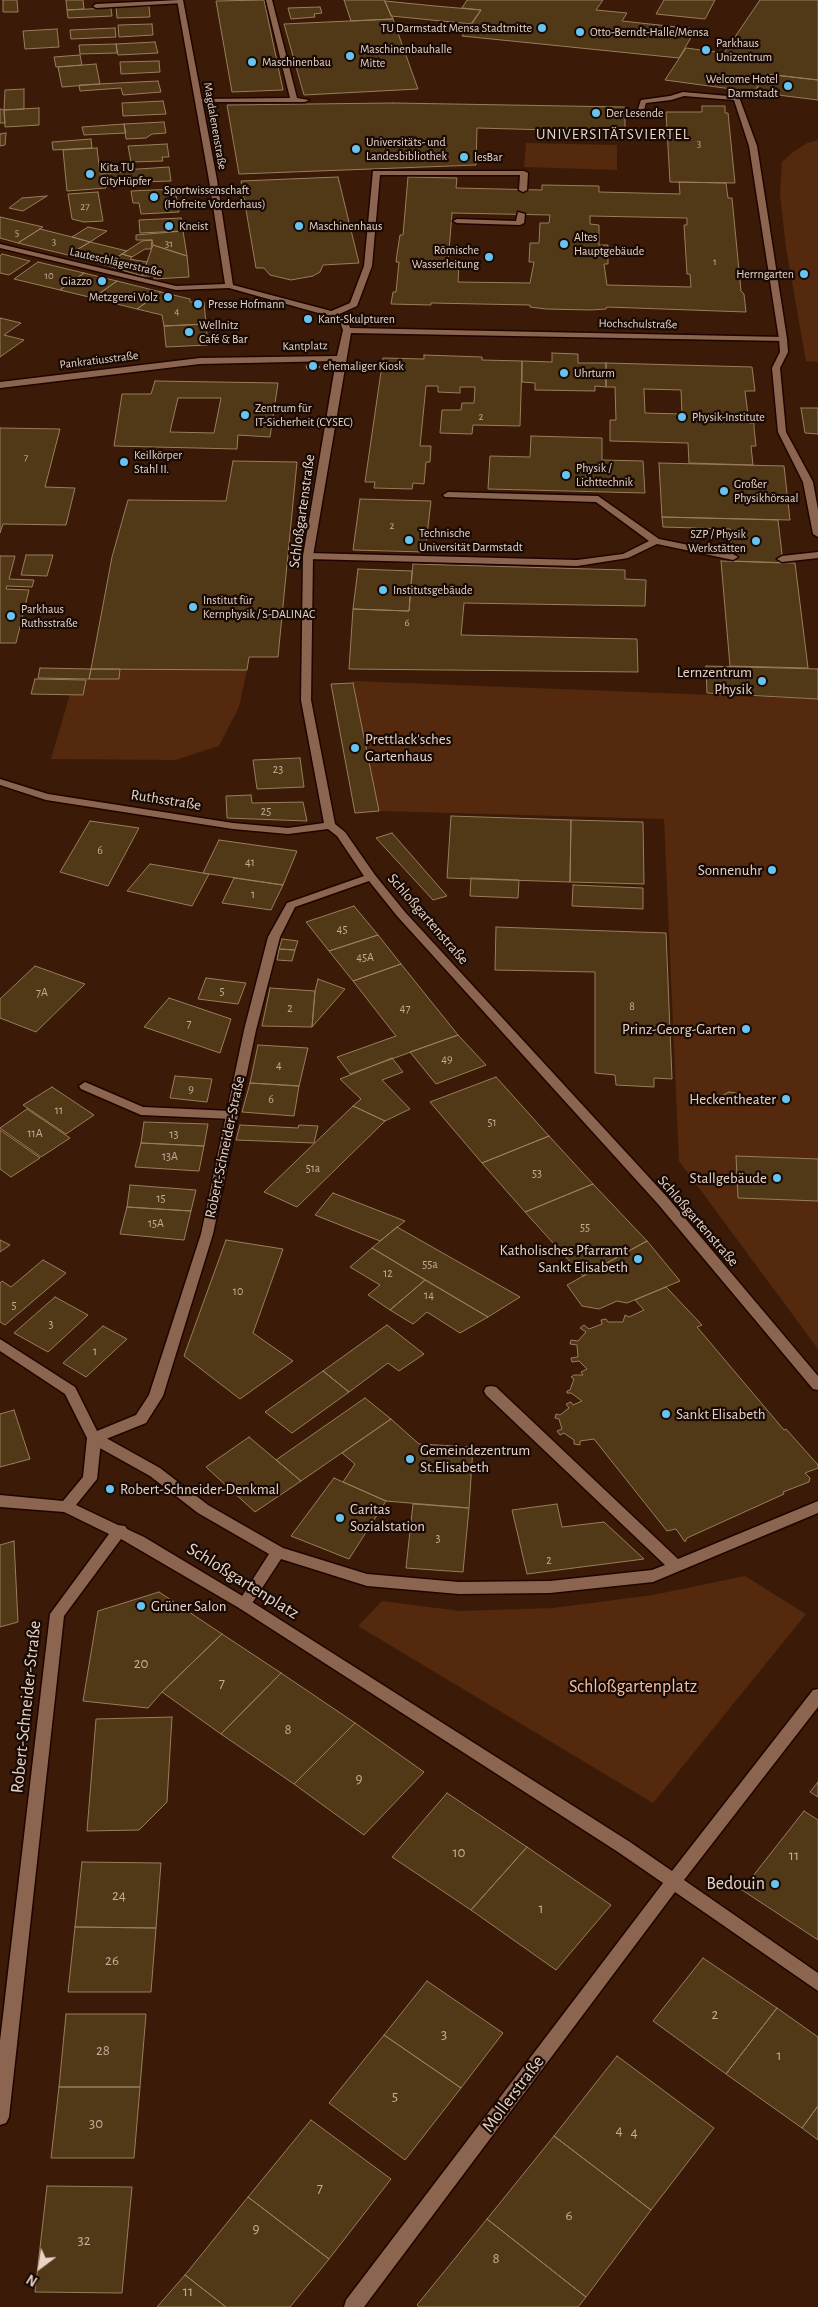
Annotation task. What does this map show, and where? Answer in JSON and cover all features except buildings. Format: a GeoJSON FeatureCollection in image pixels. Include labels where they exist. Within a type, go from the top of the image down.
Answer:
{"type":"FeatureCollection","features":[{"type":"Feature","properties":{"kind":"street"},"geometry":{"type":"LineString","coordinates":[[269,0],[294,100]]}},
{"type":"Feature","properties":{"kind":"street"},"geometry":{"type":"LineString","coordinates":[[96,6],[180,1]]}},
{"type":"Feature","properties":{"kind":"street","name":"Magdalenenstraße"},"geometry":{"type":"LineString","coordinates":[[180,1],[200,102],[229,286]]}},
{"type":"Feature","properties":{"kind":"street"},"geometry":{"type":"LineString","coordinates":[[642,109],[643,101],[671,98],[682,94],[737,98],[753,146],[783,339],[784,352],[776,368],[782,432],[808,482],[818,534]]}},
{"type":"Feature","properties":{"kind":"street"},"geometry":{"type":"LineString","coordinates":[[200,102],[305,100]]}},
{"type":"Feature","properties":{"kind":"street"},"geometry":{"type":"LineString","coordinates":[[229,286],[332,314],[354,304],[368,266],[376,173],[524,174],[523,190]]}},
{"type":"Feature","properties":{"kind":"street"},"geometry":{"type":"LineString","coordinates":[[457,221],[520,223],[521,214]]}},
{"type":"Feature","properties":{"kind":"street","name":"Lauteschlägerstraße"},"geometry":{"type":"LineString","coordinates":[[0,246],[176,288],[229,286]]}},
{"type":"Feature","properties":{"kind":"street","name":"Kantplatz"},"geometry":{"type":"LineString","coordinates":[[200,361],[341,358],[347,330],[344,321],[332,314]]}},
{"type":"Feature","properties":{"kind":"street","name":"Hochschulstraße"},"geometry":{"type":"LineString","coordinates":[[347,330],[783,339]]}},
{"type":"Feature","properties":{"kind":"street","name":"Schloßgartenstraße"},"geometry":{"type":"LineString","coordinates":[[341,358],[308,556],[306,700],[330,825],[340,834],[401,914],[663,1201],[818,1385]]}},
{"type":"Feature","properties":{"kind":"street","name":"Pankratiusstraße"},"geometry":{"type":"LineString","coordinates":[[0,385],[200,361]]}},
{"type":"Feature","properties":{"kind":"street"},"geometry":{"type":"LineString","coordinates":[[448,494],[598,499],[656,540],[733,557]]}},
{"type":"Feature","properties":{"kind":"street"},"geometry":{"type":"LineString","coordinates":[[308,556],[578,562],[625,556],[656,540]]}},
{"type":"Feature","properties":{"kind":"street"},"geometry":{"type":"LineString","coordinates":[[782,559],[818,555]]}},
{"type":"Feature","properties":{"kind":"street","name":"Ruthsstraße"},"geometry":{"type":"LineString","coordinates":[[0,782],[46,797],[233,826],[288,831],[330,825]]}},
{"type":"Feature","properties":{"kind":"street","name":"Robert-Schneider-Straße"},"geometry":{"type":"LineString","coordinates":[[94,1438],[141,1419],[156,1396],[207,1234],[250,1030],[271,944],[291,905],[371,877]]}},
{"type":"Feature","properties":{"kind":"street"},"geometry":{"type":"LineString","coordinates":[[85,1086],[141,1112],[232,1115]]}},
{"type":"Feature","properties":{"kind":"street"},"geometry":{"type":"LineString","coordinates":[[0,1344],[70,1390],[94,1438],[90,1479],[66,1507]]}},
{"type":"Feature","properties":{"kind":"street"},"geometry":{"type":"LineString","coordinates":[[491,1391],[676,1566]]}},
{"type":"Feature","properties":{"kind":"street"},"geometry":{"type":"LineString","coordinates":[[94,1438],[155,1472],[203,1509],[278,1552],[367,1580],[459,1588],[550,1587],[654,1576],[818,1507]]}},
{"type":"Feature","properties":{"kind":"street","name":"Schloßgartenplatz"},"geometry":{"type":"LineString","coordinates":[[0,1501],[66,1507],[120,1530],[244,1604],[674,1881],[818,1983]]}},
{"type":"Feature","properties":{"kind":"street","name":"Robert-Schneider-Straße"},"geometry":{"type":"LineString","coordinates":[[0,2117],[57,1614],[120,1530]]}},
{"type":"Feature","properties":{"kind":"street"},"geometry":{"type":"LineString","coordinates":[[244,1604],[278,1552]]}},
{"type":"Feature","properties":{"kind":"street"},"geometry":{"type":"LineString","coordinates":[[674,1881],[818,1695]]}},
{"type":"Feature","properties":{"kind":"street","name":"Mollerstraße"},"geometry":{"type":"LineString","coordinates":[[353,2307],[674,1881]]}},
{"type":"Feature","properties":{"kind":"green space","name":"Herrngarten"},"geometry":{"type":"Polygon","coordinates":[[[818,140],[818,362],[806,361],[786,248],[780,194],[782,162],[807,143],[818,140]]]}},
{"type":"Feature","properties":{"kind":"green space"},"geometry":{"type":"Polygon","coordinates":[[[526,143],[617,145],[617,170],[524,167],[526,143]]]}},
{"type":"Feature","properties":{"kind":"green space"},"geometry":{"type":"Polygon","coordinates":[[[120,669],[247,670],[239,707],[219,746],[175,760],[51,759],[70,694],[83,695],[86,680],[89,679],[118,679],[120,669]]]}},
{"type":"Feature","properties":{"kind":"green space","name":"Prinz-Georg-Garten"},"geometry":{"type":"Polygon","coordinates":[[[353,681],[818,699],[818,1349],[679,1161],[664,819],[379,811],[353,681]]]}},
{"type":"Feature","properties":{"kind":"green space","name":"Schloßgartenplatz"},"geometry":{"type":"Polygon","coordinates":[[[745,1576],[806,1614],[653,1803],[358,1626],[382,1601],[460,1611],[553,1608],[653,1595],[745,1576]]]}},
{"type":"Feature","properties":{"kind":"place","name":"TU Darmstadt Mensa Stadtmitte"},"geometry":{"type":"Point","coordinates":[542,28]}},
{"type":"Feature","properties":{"kind":"place","name":"Otto-Berndt-Halle/Mensa"},"geometry":{"type":"Point","coordinates":[580,32]}},
{"type":"Feature","properties":{"kind":"place","name":"Parkhaus Unizentrum"},"geometry":{"type":"Point","coordinates":[706,50]}},
{"type":"Feature","properties":{"kind":"place","name":"Maschinenbauhalle Mitte"},"geometry":{"type":"Point","coordinates":[350,56]}},
{"type":"Feature","properties":{"kind":"place","name":"Maschinenbau"},"geometry":{"type":"Point","coordinates":[252,62]}},
{"type":"Feature","properties":{"kind":"place","name":"Welcome Hotel Darmstadt"},"geometry":{"type":"Point","coordinates":[788,86]}},
{"type":"Feature","properties":{"kind":"place","name":"Der Lesende"},"geometry":{"type":"Point","coordinates":[596,113]}},
{"type":"Feature","properties":{"kind":"place","name":"Universitäts- und Landesbibliothek"},"geometry":{"type":"Point","coordinates":[356,149]}},
{"type":"Feature","properties":{"kind":"place","name":"lesBar"},"geometry":{"type":"Point","coordinates":[464,157]}},
{"type":"Feature","properties":{"kind":"place","name":"Kita TU CityHüpfer"},"geometry":{"type":"Point","coordinates":[90,174]}},
{"type":"Feature","properties":{"kind":"place","name":"Sportwissenschaft (Hofreite Vorderhaus)"},"geometry":{"type":"Point","coordinates":[154,197]}},
{"type":"Feature","properties":{"kind":"place","name":"Kneist"},"geometry":{"type":"Point","coordinates":[169,226]}},
{"type":"Feature","properties":{"kind":"place","name":"Maschinenhaus"},"geometry":{"type":"Point","coordinates":[299,226]}},
{"type":"Feature","properties":{"kind":"place","name":"Altes Hauptgebäude"},"geometry":{"type":"Point","coordinates":[564,244]}},
{"type":"Feature","properties":{"kind":"place","name":"Römische Wasserleitung"},"geometry":{"type":"Point","coordinates":[489,257]}},
{"type":"Feature","properties":{"kind":"place","name":"Herrngarten"},"geometry":{"type":"Point","coordinates":[804,274]}},
{"type":"Feature","properties":{"kind":"place","name":"Giazzo"},"geometry":{"type":"Point","coordinates":[102,281]}},
{"type":"Feature","properties":{"kind":"place","name":"Metzgerei Volz"},"geometry":{"type":"Point","coordinates":[168,297]}},
{"type":"Feature","properties":{"kind":"place","name":"Presse Hofmann"},"geometry":{"type":"Point","coordinates":[198,304]}},
{"type":"Feature","properties":{"kind":"place","name":"Kant-Skulpturen"},"geometry":{"type":"Point","coordinates":[308,319]}},
{"type":"Feature","properties":{"kind":"place","name":"Wellnitz Café & Bar"},"geometry":{"type":"Point","coordinates":[189,332]}},
{"type":"Feature","properties":{"kind":"place","name":"ehemaliger Kiosk"},"geometry":{"type":"Point","coordinates":[313,366]}},
{"type":"Feature","properties":{"kind":"place","name":"Uhrturm"},"geometry":{"type":"Point","coordinates":[564,373]}},
{"type":"Feature","properties":{"kind":"place","name":"Zentrum für IT-Sicherheit (CYSEC)"},"geometry":{"type":"Point","coordinates":[245,415]}},
{"type":"Feature","properties":{"kind":"place","name":"Physik-Institute"},"geometry":{"type":"Point","coordinates":[682,417]}},
{"type":"Feature","properties":{"kind":"place","name":"Keilkörper Stahl II."},"geometry":{"type":"Point","coordinates":[124,462]}},
{"type":"Feature","properties":{"kind":"place","name":"Physik / Lichttechnik"},"geometry":{"type":"Point","coordinates":[566,475]}},
{"type":"Feature","properties":{"kind":"place","name":"Großer Physikhörsaal"},"geometry":{"type":"Point","coordinates":[724,491]}},
{"type":"Feature","properties":{"kind":"place","name":"Technische Universität Darmstadt"},"geometry":{"type":"Point","coordinates":[409,540]}},
{"type":"Feature","properties":{"kind":"place","name":"SZP / Physik Werkstätten"},"geometry":{"type":"Point","coordinates":[756,541]}},
{"type":"Feature","properties":{"kind":"place","name":"Institutsgebäude"},"geometry":{"type":"Point","coordinates":[383,590]}},
{"type":"Feature","properties":{"kind":"place","name":"Institut für Kernphysik / S-DALINAC"},"geometry":{"type":"Point","coordinates":[193,607]}},
{"type":"Feature","properties":{"kind":"place","name":"Parkhaus Ruthsstraße"},"geometry":{"type":"Point","coordinates":[11,616]}},
{"type":"Feature","properties":{"kind":"place","name":"Lernzentrum Physik"},"geometry":{"type":"Point","coordinates":[762,681]}},
{"type":"Feature","properties":{"kind":"place","name":"Prettlack'sches Gartenhaus"},"geometry":{"type":"Point","coordinates":[355,748]}},
{"type":"Feature","properties":{"kind":"place","name":"Sonnenuhr"},"geometry":{"type":"Point","coordinates":[772,870]}},
{"type":"Feature","properties":{"kind":"place","name":"Prinz-Georg-Garten"},"geometry":{"type":"Point","coordinates":[746,1029]}},
{"type":"Feature","properties":{"kind":"place","name":"Heckentheater"},"geometry":{"type":"Point","coordinates":[786,1099]}},
{"type":"Feature","properties":{"kind":"place","name":"Stallgebäude"},"geometry":{"type":"Point","coordinates":[777,1178]}},
{"type":"Feature","properties":{"kind":"place","name":"Katholisches Pfarramt Sankt Elisabeth"},"geometry":{"type":"Point","coordinates":[638,1259]}},
{"type":"Feature","properties":{"kind":"place","name":"Sankt Elisabeth"},"geometry":{"type":"Point","coordinates":[666,1414]}},
{"type":"Feature","properties":{"kind":"place","name":"Gemeindezentrum St.Elisabeth"},"geometry":{"type":"Point","coordinates":[410,1459]}},
{"type":"Feature","properties":{"kind":"place","name":"Robert-Schneider-Denkmal"},"geometry":{"type":"Point","coordinates":[110,1489]}},
{"type":"Feature","properties":{"kind":"place","name":"Caritas Sozialstation"},"geometry":{"type":"Point","coordinates":[340,1518]}},
{"type":"Feature","properties":{"kind":"place","name":"Grüner Salon"},"geometry":{"type":"Point","coordinates":[141,1606]}},
{"type":"Feature","properties":{"kind":"place","name":"Bedouin"},"geometry":{"type":"Point","coordinates":[775,1884]}},
{"type":"Feature","properties":{"kind":"district","name":"UNIVERSITÄTSVIERTEL"},"geometry":{"type":"Point","coordinates":[613,134]}}]}
